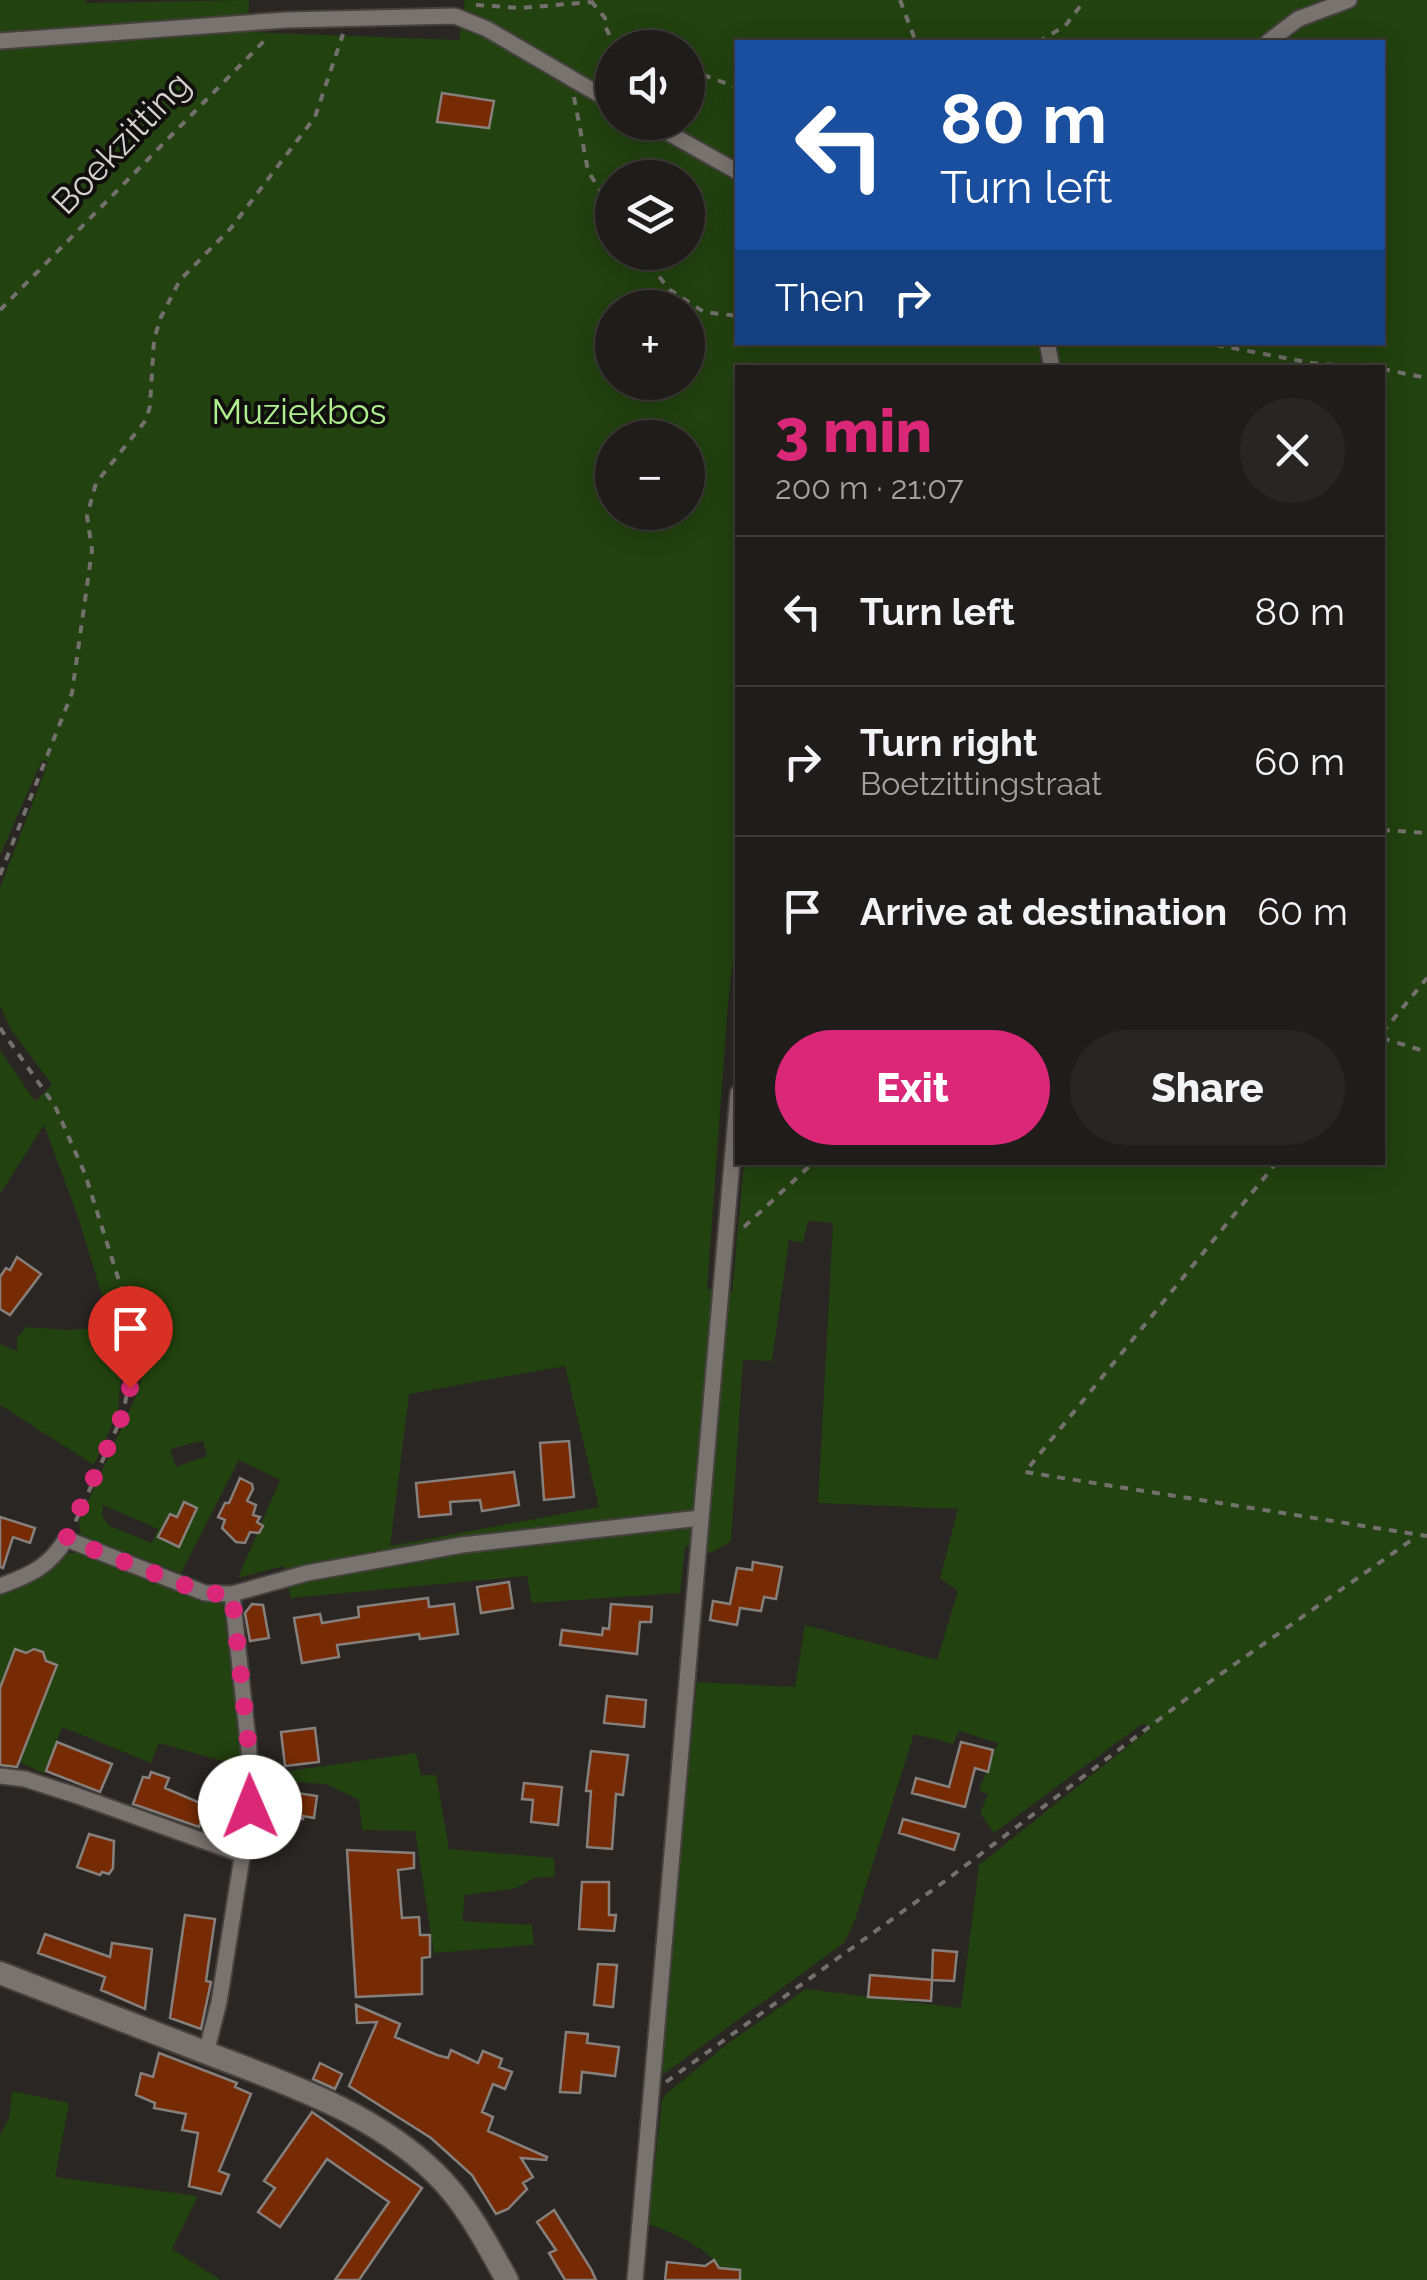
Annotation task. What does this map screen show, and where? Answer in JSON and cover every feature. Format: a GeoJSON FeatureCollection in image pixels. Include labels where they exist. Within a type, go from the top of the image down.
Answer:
{"type":"FeatureCollection","features":[{"type":"Feature","properties":{"kind":"main road"},"geometry":{"type":"LineString","coordinates":[[0,1973],[338,2106],[433,2171],[459,2199],[507,2280]]}},
{"type":"Feature","properties":{"kind":"street"},"geometry":{"type":"LineString","coordinates":[[1271,40],[1298,20],[1349,0]]}},
{"type":"Feature","properties":{"kind":"street","name":"Boekzitting"},"geometry":{"type":"LineString","coordinates":[[0,40],[286,20],[350,20],[456,8],[595,92]]}},
{"type":"Feature","properties":{"kind":"street"},"geometry":{"type":"LineString","coordinates":[[681,140],[735,170]]}},
{"type":"Feature","properties":{"kind":"street"},"geometry":{"type":"LineString","coordinates":[[635,2280],[735,1125]]}},
{"type":"Feature","properties":{"kind":"street"},"geometry":{"type":"LineString","coordinates":[[0,1586],[39,1570],[56,1557],[66,1539],[205,1593],[232,1594],[308,1573],[462,1545],[700,1518]]}},
{"type":"Feature","properties":{"kind":"street"},"geometry":{"type":"LineString","coordinates":[[206,2053],[219,2002],[252,1783],[232,1594]]}},
{"type":"Feature","properties":{"kind":"street"},"geometry":{"type":"LineString","coordinates":[[0,1776],[25,1779],[78,1796],[243,1855]]}},
{"type":"Feature","properties":{"kind":"path"},"geometry":{"type":"LineString","coordinates":[[900,0],[915,40]]}},
{"type":"Feature","properties":{"kind":"path"},"geometry":{"type":"LineString","coordinates":[[1042,40],[1066,26],[1085,0]]}},
{"type":"Feature","properties":{"kind":"path"},"geometry":{"type":"LineString","coordinates":[[456,8],[481,4],[521,8],[591,1],[606,18],[608,30]]}},
{"type":"Feature","properties":{"kind":"path","name":"Boekzitting"},"geometry":{"type":"LineString","coordinates":[[0,310],[286,20]]}},
{"type":"Feature","properties":{"kind":"path"},"geometry":{"type":"LineString","coordinates":[[0,875],[72,693],[92,550],[87,516],[96,483],[146,420],[154,339],[161,317],[180,280],[231,228],[315,117],[350,20]]}},
{"type":"Feature","properties":{"kind":"path"},"geometry":{"type":"LineString","coordinates":[[705,75],[735,87]]}},
{"type":"Feature","properties":{"kind":"path"},"geometry":{"type":"LineString","coordinates":[[570,78],[588,170],[595,181]]}},
{"type":"Feature","properties":{"kind":"path"},"geometry":{"type":"LineString","coordinates":[[654,270],[670,290],[704,312],[735,316]]}},
{"type":"Feature","properties":{"kind":"path"},"geometry":{"type":"LineString","coordinates":[[1216,345],[1335,365]]}},
{"type":"Feature","properties":{"kind":"path"},"geometry":{"type":"LineString","coordinates":[[1385,369],[1427,378]]}},
{"type":"Feature","properties":{"kind":"path"},"geometry":{"type":"LineString","coordinates":[[1385,830],[1427,833]]}},
{"type":"Feature","properties":{"kind":"path"},"geometry":{"type":"LineString","coordinates":[[1385,1031],[1427,978]]}},
{"type":"Feature","properties":{"kind":"path"},"geometry":{"type":"LineString","coordinates":[[0,1028],[55,1106],[85,1174],[136,1345],[123,1414],[66,1539]]}},
{"type":"Feature","properties":{"kind":"path"},"geometry":{"type":"LineString","coordinates":[[1385,1036],[1427,1052]]}},
{"type":"Feature","properties":{"kind":"path"},"geometry":{"type":"LineString","coordinates":[[724,1244],[811,1165]]}},
{"type":"Feature","properties":{"kind":"path"},"geometry":{"type":"LineString","coordinates":[[1275,1165],[1026,1472],[1427,1536]]}},
{"type":"Feature","properties":{"kind":"path"},"geometry":{"type":"LineString","coordinates":[[652,2087],[673,2080],[1198,1690],[1416,1537]]}},
{"type":"Feature","properties":{"kind":"green space","name":"Muziekbos"},"geometry":{"type":"Polygon","coordinates":[[[0,0],[249,0],[248,32],[459,40],[465,0],[1427,0],[1427,2280],[730,2280],[714,2260],[694,2245],[648,2224],[662,2101],[666,2094],[727,2044],[806,1989],[961,2008],[979,1865],[1152,1727],[1142,1724],[994,1833],[980,1813],[988,1795],[979,1790],[998,1743],[959,1731],[953,1744],[914,1734],[855,1920],[844,1943],[658,2078],[697,1682],[795,1687],[805,1625],[937,1660],[958,1591],[940,1578],[958,1509],[818,1503],[833,1223],[808,1221],[803,1243],[789,1240],[772,1361],[743,1360],[731,1541],[711,1553],[685,1546],[680,1593],[532,1603],[527,1576],[291,1598],[284,1566],[238,1578],[280,1480],[239,1460],[181,1573],[81,1535],[79,1521],[136,1396],[144,1372],[143,1353],[121,1366],[118,1411],[94,1465],[0,1405],[0,1344],[17,1351],[17,1338],[26,1327],[99,1328],[108,1315],[44,1125],[0,1194],[0,1050],[35,1101],[52,1085],[12,1031],[0,1006],[0,888],[48,762],[42,760],[0,855],[0,0]],[[565,1366],[409,1394],[390,1546],[599,1507],[565,1366]],[[203,1441],[170,1449],[176,1467],[207,1456],[203,1441]],[[103,1505],[102,1515],[108,1525],[152,1543],[158,1529],[103,1505]]]}},
{"type":"Feature","properties":{"kind":"green space"},"geometry":{"type":"Polygon","coordinates":[[[80,1552],[223,1603],[243,1767],[159,1743],[151,1763],[62,1727],[44,1774],[18,1764],[57,1665],[46,1661],[43,1652],[15,1649],[0,1688],[0,1593],[45,1575],[64,1554],[80,1552]]]}},
{"type":"Feature","properties":{"kind":"green space"},"geometry":{"type":"Polygon","coordinates":[[[416,1753],[421,1775],[436,1775],[449,1849],[554,1858],[555,1877],[535,1878],[514,1889],[465,1895],[462,1921],[532,1925],[534,1945],[434,1953],[415,1831],[362,1830],[359,1800],[326,1784],[258,1780],[261,1775],[416,1753]]]}},
{"type":"Feature","properties":{"kind":"green space"},"geometry":{"type":"Polygon","coordinates":[[[12,2091],[69,2103],[55,2177],[198,2196],[172,2249],[221,2280],[0,2280],[0,2135],[9,2118],[12,2091]]]}},
{"type":"Feature","properties":{"kind":"building"},"geometry":{"type":"Polygon","coordinates":[[[442,93],[494,101],[489,128],[437,122],[442,93]]]}},
{"type":"Feature","properties":{"kind":"building"},"geometry":{"type":"Polygon","coordinates":[[[17,1257],[41,1274],[10,1315],[0,1309],[0,1277],[6,1268],[10,1270],[17,1257]]]}},
{"type":"Feature","properties":{"kind":"building"},"geometry":{"type":"Polygon","coordinates":[[[569,1441],[574,1497],[544,1500],[540,1443],[569,1441]]]}},
{"type":"Feature","properties":{"kind":"building"},"geometry":{"type":"Polygon","coordinates":[[[514,1472],[519,1505],[482,1511],[480,1500],[450,1502],[451,1514],[419,1517],[416,1483],[514,1472]]]}},
{"type":"Feature","properties":{"kind":"building"},"geometry":{"type":"Polygon","coordinates":[[[240,1478],[252,1484],[247,1501],[256,1505],[253,1515],[260,1517],[257,1522],[263,1526],[259,1533],[250,1532],[245,1543],[236,1542],[222,1528],[225,1520],[218,1517],[240,1478]]]}},
{"type":"Feature","properties":{"kind":"building"},"geometry":{"type":"Polygon","coordinates":[[[184,1502],[197,1508],[179,1547],[158,1537],[170,1514],[177,1517],[184,1502]]]}},
{"type":"Feature","properties":{"kind":"building"},"geometry":{"type":"Polygon","coordinates":[[[0,1517],[35,1528],[30,1543],[13,1537],[3,1568],[0,1567],[0,1517]]]}},
{"type":"Feature","properties":{"kind":"building"},"geometry":{"type":"Polygon","coordinates":[[[753,1562],[782,1567],[776,1599],[764,1597],[761,1611],[740,1608],[737,1625],[710,1620],[713,1601],[730,1604],[737,1568],[752,1570],[753,1562]]]}},
{"type":"Feature","properties":{"kind":"building"},"geometry":{"type":"Polygon","coordinates":[[[509,1582],[513,1608],[481,1613],[477,1587],[509,1582]]]}},
{"type":"Feature","properties":{"kind":"building"},"geometry":{"type":"Polygon","coordinates":[[[428,1598],[429,1607],[454,1604],[458,1634],[420,1639],[419,1634],[337,1645],[339,1657],[302,1663],[294,1618],[320,1614],[322,1623],[359,1617],[358,1607],[428,1598]]]}},
{"type":"Feature","properties":{"kind":"building"},"geometry":{"type":"Polygon","coordinates":[[[252,1604],[263,1605],[269,1638],[250,1641],[245,1613],[252,1604]]]}},
{"type":"Feature","properties":{"kind":"building"},"geometry":{"type":"Polygon","coordinates":[[[611,1604],[652,1607],[651,1622],[640,1622],[637,1654],[560,1645],[562,1630],[602,1635],[603,1628],[609,1629],[611,1604]]]}},
{"type":"Feature","properties":{"kind":"building"},"geometry":{"type":"Polygon","coordinates":[[[15,1649],[43,1652],[46,1661],[57,1665],[17,1767],[0,1765],[0,1688],[15,1649]]]}},
{"type":"Feature","properties":{"kind":"building"},"geometry":{"type":"Polygon","coordinates":[[[607,1696],[646,1700],[644,1727],[604,1723],[607,1696]]]}},
{"type":"Feature","properties":{"kind":"building"},"geometry":{"type":"Polygon","coordinates":[[[315,1728],[319,1762],[285,1766],[281,1732],[315,1728]]]}},
{"type":"Feature","properties":{"kind":"building"},"geometry":{"type":"Polygon","coordinates":[[[57,1742],[112,1764],[100,1792],[46,1771],[57,1742]]]}},
{"type":"Feature","properties":{"kind":"building"},"geometry":{"type":"Polygon","coordinates":[[[961,1742],[993,1750],[988,1772],[975,1768],[965,1807],[912,1793],[916,1778],[949,1787],[961,1742]]]}},
{"type":"Feature","properties":{"kind":"building"},"geometry":{"type":"Polygon","coordinates":[[[591,1751],[628,1755],[623,1795],[616,1794],[612,1849],[587,1847],[591,1791],[586,1791],[591,1751]]]}},
{"type":"Feature","properties":{"kind":"building"},"geometry":{"type":"Polygon","coordinates":[[[151,1772],[169,1778],[165,1788],[207,1806],[199,1827],[133,1804],[143,1777],[149,1778],[151,1772]]]}},
{"type":"Feature","properties":{"kind":"building"},"geometry":{"type":"Polygon","coordinates":[[[263,1782],[317,1796],[314,1818],[260,1813],[263,1782]]]}},
{"type":"Feature","properties":{"kind":"building"},"geometry":{"type":"Polygon","coordinates":[[[524,1783],[562,1787],[558,1825],[531,1822],[533,1800],[522,1799],[524,1783]]]}},
{"type":"Feature","properties":{"kind":"building"},"geometry":{"type":"Polygon","coordinates":[[[903,1819],[959,1834],[954,1850],[899,1833],[903,1819]]]}},
{"type":"Feature","properties":{"kind":"building"},"geometry":{"type":"Polygon","coordinates":[[[89,1834],[114,1841],[113,1868],[109,1874],[77,1867],[89,1834]]]}},
{"type":"Feature","properties":{"kind":"building"},"geometry":{"type":"Polygon","coordinates":[[[347,1850],[414,1853],[414,1868],[398,1870],[402,1918],[419,1917],[420,1935],[430,1935],[430,1957],[422,1958],[422,1994],[356,1997],[347,1850]]]}},
{"type":"Feature","properties":{"kind":"building"},"geometry":{"type":"Polygon","coordinates":[[[582,1882],[609,1882],[609,1915],[616,1915],[614,1931],[579,1929],[582,1882]]]}},
{"type":"Feature","properties":{"kind":"building"},"geometry":{"type":"Polygon","coordinates":[[[185,1915],[215,1919],[206,1981],[211,1982],[201,2029],[170,2018],[185,1915]]]}},
{"type":"Feature","properties":{"kind":"building"},"geometry":{"type":"Polygon","coordinates":[[[45,1934],[110,1957],[112,1943],[152,1949],[145,2009],[101,1990],[105,1977],[38,1953],[45,1934]]]}},
{"type":"Feature","properties":{"kind":"building"},"geometry":{"type":"Polygon","coordinates":[[[933,1950],[957,1952],[954,1981],[932,1980],[933,1950]]]}},
{"type":"Feature","properties":{"kind":"building"},"geometry":{"type":"Polygon","coordinates":[[[598,1964],[617,1965],[613,2007],[594,2005],[598,1964]]]}},
{"type":"Feature","properties":{"kind":"building"},"geometry":{"type":"Polygon","coordinates":[[[870,1975],[932,1980],[931,2001],[868,1997],[870,1975]]]}},
{"type":"Feature","properties":{"kind":"building"},"geometry":{"type":"Polygon","coordinates":[[[356,2005],[400,2024],[395,2037],[437,2055],[448,2058],[451,2050],[478,2063],[483,2051],[502,2059],[499,2067],[512,2072],[505,2089],[493,2084],[482,2112],[493,2117],[488,2131],[547,2157],[521,2158],[533,2177],[523,2183],[527,2189],[508,2209],[496,2214],[472,2175],[431,2138],[349,2086],[377,2022],[357,2023],[356,2005]]]}},
{"type":"Feature","properties":{"kind":"building"},"geometry":{"type":"Polygon","coordinates":[[[566,2032],[588,2034],[587,2043],[619,2047],[615,2076],[582,2072],[580,2093],[560,2092],[566,2032]]]}},
{"type":"Feature","properties":{"kind":"building"},"geometry":{"type":"Polygon","coordinates":[[[159,2053],[237,2083],[235,2087],[251,2094],[219,2171],[229,2175],[221,2194],[189,2186],[198,2133],[182,2130],[186,2114],[154,2108],[155,2103],[136,2095],[141,2073],[153,2077],[159,2053]]]}},
{"type":"Feature","properties":{"kind":"building"},"geometry":{"type":"Polygon","coordinates":[[[320,2063],[342,2074],[335,2089],[313,2079],[320,2063]]]}},
{"type":"Feature","properties":{"kind":"building"},"geometry":{"type":"Polygon","coordinates":[[[312,2112],[422,2188],[359,2280],[335,2280],[389,2202],[327,2159],[280,2227],[258,2212],[275,2188],[264,2181],[312,2112]]]}},
{"type":"Feature","properties":{"kind":"building"},"geometry":{"type":"Polygon","coordinates":[[[554,2210],[596,2280],[565,2280],[549,2253],[556,2250],[537,2222],[554,2210]]]}},
{"type":"Feature","properties":{"kind":"building"},"geometry":{"type":"Polygon","coordinates":[[[714,2260],[719,2268],[740,2270],[740,2280],[665,2280],[667,2262],[705,2266],[714,2260]]]}},
{"type":"Feature","properties":{"kind":"route"},"geometry":{"type":"LineString","coordinates":[[130,1388],[101,1466],[66,1539],[205,1593],[232,1594],[252,1783],[250,1807]]}}]}
